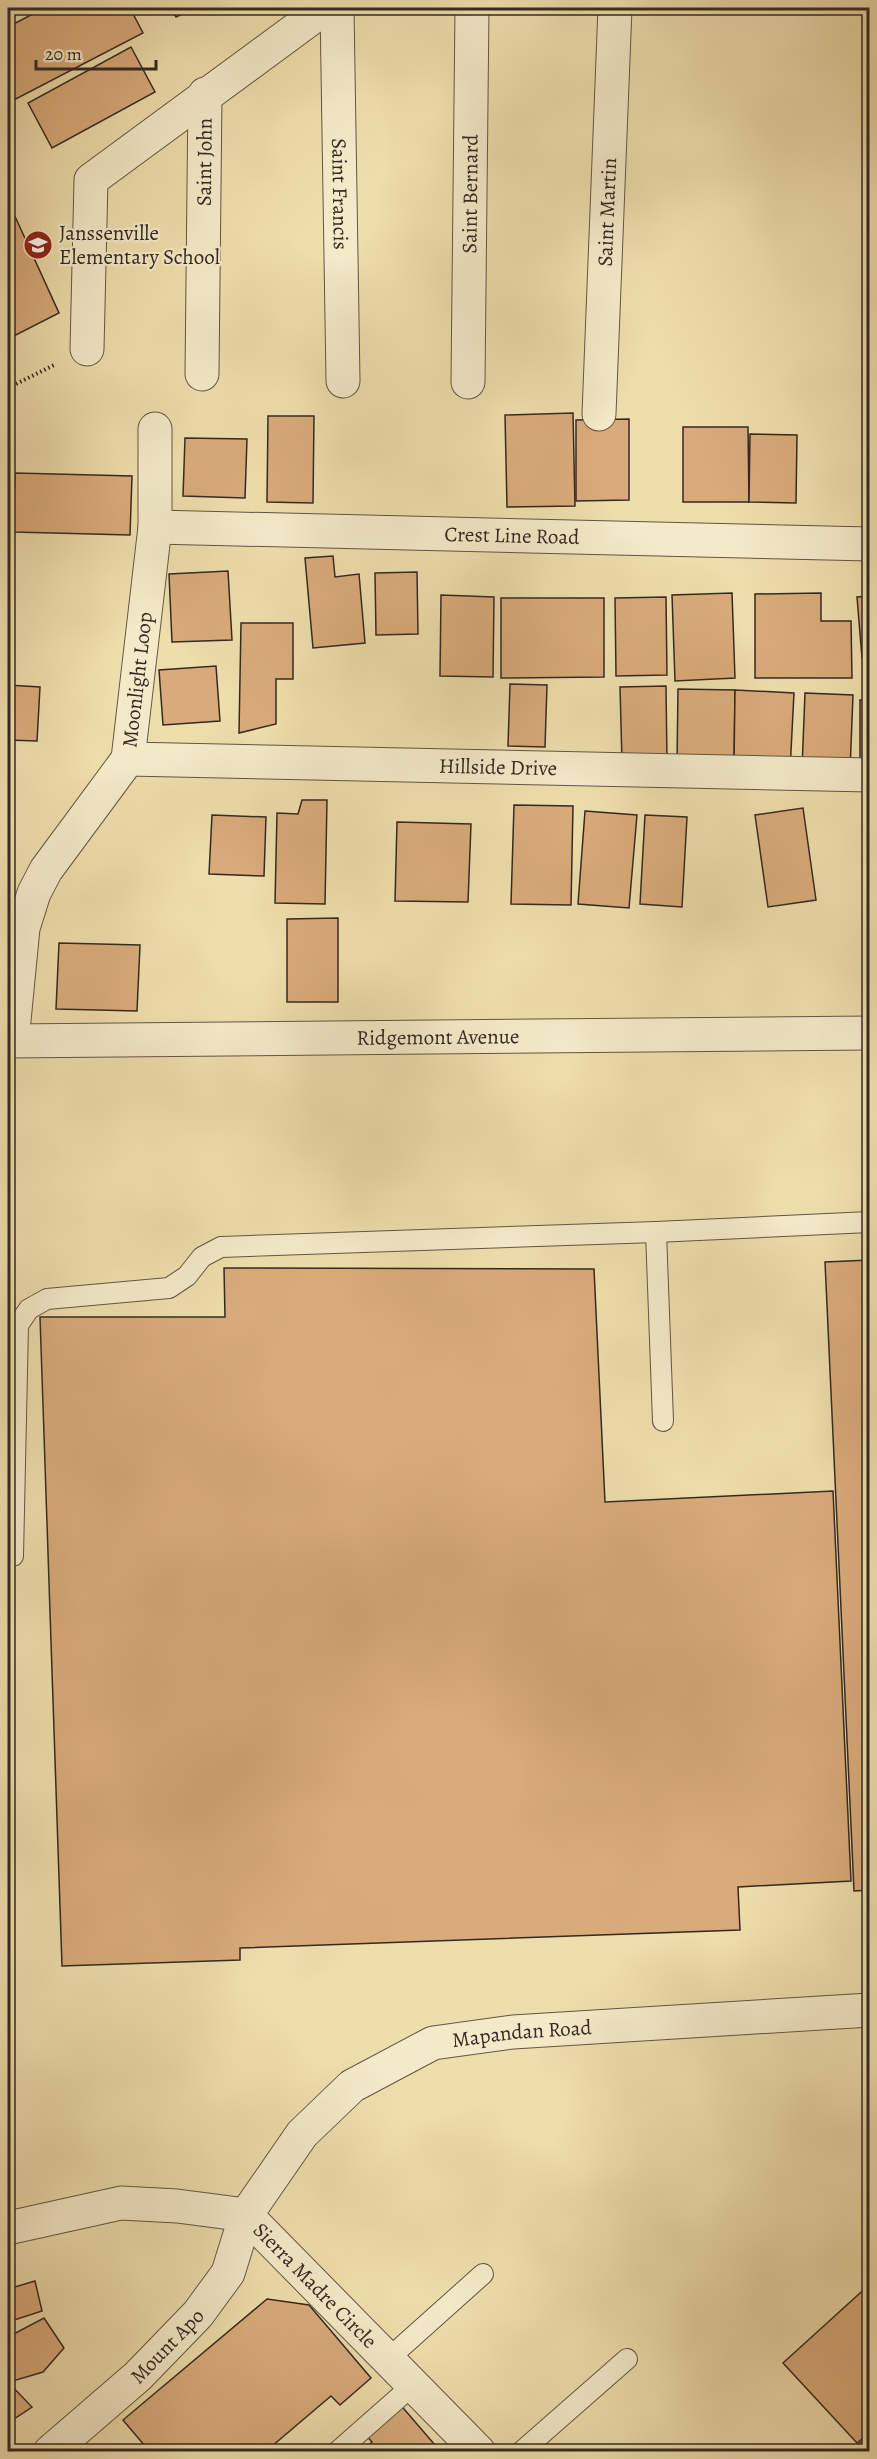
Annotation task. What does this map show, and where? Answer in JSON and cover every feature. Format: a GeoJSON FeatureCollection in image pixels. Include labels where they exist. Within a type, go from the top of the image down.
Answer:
{"type":"FeatureCollection","features":[{"type":"Feature","properties":{"kind":"street"},"geometry":{"type":"LineString","coordinates":[[87,349],[91,180],[325,8]]}},
{"type":"Feature","properties":{"kind":"street","name":"Saint Francis"},"geometry":{"type":"LineString","coordinates":[[337,8],[343,381]]}},
{"type":"Feature","properties":{"kind":"street","name":"Saint Bernard"},"geometry":{"type":"LineString","coordinates":[[468,381],[472,8]]}},
{"type":"Feature","properties":{"kind":"street","name":"Saint Martin"},"geometry":{"type":"LineString","coordinates":[[599,414],[615,8]]}},
{"type":"Feature","properties":{"kind":"street","name":"Saint John"},"geometry":{"type":"LineString","coordinates":[[202,374],[205,94]]}},
{"type":"Feature","properties":{"kind":"street","name":"Moonlight Loop"},"geometry":{"type":"LineString","coordinates":[[10,1041],[23,928],[34,893],[46,870],[129,759],[155,527],[155,429]]}},
{"type":"Feature","properties":{"kind":"street","name":"Crest Line Road"},"geometry":{"type":"LineString","coordinates":[[155,527],[870,544]]}},
{"type":"Feature","properties":{"kind":"street","name":"Hillside Drive"},"geometry":{"type":"LineString","coordinates":[[129,759],[870,776]]}},
{"type":"Feature","properties":{"kind":"street","name":"Ridgemont Avenue"},"geometry":{"type":"LineString","coordinates":[[10,1041],[870,1033]]}},
{"type":"Feature","properties":{"kind":"street","name":"Mapandan Road"},"geometry":{"type":"LineString","coordinates":[[246,2215],[303,2133],[352,2086],[433,2043],[513,2032],[870,2010]]}},
{"type":"Feature","properties":{"kind":"street","name":"Sierra Madre Circle"},"geometry":{"type":"LineString","coordinates":[[8,2228],[121,2203],[177,2206],[246,2215],[479,2451]]}},
{"type":"Feature","properties":{"kind":"street","name":"Mount Apo"},"geometry":{"type":"LineString","coordinates":[[50,2451],[138,2376],[198,2314],[228,2273],[246,2215]]}},
{"type":"Feature","properties":{"kind":"lane"},"geometry":{"type":"LineString","coordinates":[[13,1556],[18,1325],[29,1309],[47,1299],[169,1288],[187,1276],[202,1257],[221,1248],[870,1222]]}},
{"type":"Feature","properties":{"kind":"lane"},"geometry":{"type":"LineString","coordinates":[[656,1232],[663,1421]]}},
{"type":"Feature","properties":{"kind":"lane"},"geometry":{"type":"LineString","coordinates":[[388,2359],[483,2274]]}},
{"type":"Feature","properties":{"kind":"lane"},"geometry":{"type":"LineString","coordinates":[[521,2451],[627,2359]]}},
{"type":"Feature","properties":{"kind":"lane"},"geometry":{"type":"LineString","coordinates":[[337,2451],[413,2385]]}},
{"type":"Feature","properties":{"kind":"path"},"geometry":{"type":"LineString","coordinates":[[8,388],[87,349]]}},
{"type":"Feature","properties":{"kind":"building"},"geometry":{"type":"Polygon","coordinates":[[[44,8],[130,8],[143,33],[8,103],[8,27],[44,8]]]}},
{"type":"Feature","properties":{"kind":"building"},"geometry":{"type":"Polygon","coordinates":[[[170,8],[194,8],[176,17],[170,8]]]}},
{"type":"Feature","properties":{"kind":"building"},"geometry":{"type":"Polygon","coordinates":[[[131,47],[155,92],[52,148],[28,103],[131,47]]]}},
{"type":"Feature","properties":{"kind":"building"},"geometry":{"type":"Polygon","coordinates":[[[8,201],[59,313],[8,339],[8,201]]]}},
{"type":"Feature","properties":{"kind":"building"},"geometry":{"type":"Polygon","coordinates":[[[573,413],[575,506],[507,507],[505,415],[573,413]]]}},
{"type":"Feature","properties":{"kind":"building"},"geometry":{"type":"Polygon","coordinates":[[[268,416],[314,416],[313,503],[267,502],[268,416]]]}},
{"type":"Feature","properties":{"kind":"building"},"geometry":{"type":"Polygon","coordinates":[[[629,419],[629,500],[576,501],[576,420],[629,419]]]}},
{"type":"Feature","properties":{"kind":"building"},"geometry":{"type":"Polygon","coordinates":[[[683,427],[748,427],[749,502],[683,502],[683,427]]]}},
{"type":"Feature","properties":{"kind":"building"},"geometry":{"type":"Polygon","coordinates":[[[750,434],[797,435],[796,503],[749,502],[750,434]]]}},
{"type":"Feature","properties":{"kind":"building"},"geometry":{"type":"Polygon","coordinates":[[[185,438],[247,439],[245,498],[183,496],[185,438]]]}},
{"type":"Feature","properties":{"kind":"building"},"geometry":{"type":"Polygon","coordinates":[[[15,473],[132,476],[130,535],[13,532],[15,473]]]}},
{"type":"Feature","properties":{"kind":"building"},"geometry":{"type":"Polygon","coordinates":[[[333,556],[335,577],[359,574],[365,643],[313,648],[305,558],[333,556]]]}},
{"type":"Feature","properties":{"kind":"building"},"geometry":{"type":"Polygon","coordinates":[[[228,571],[232,640],[172,642],[169,574],[228,571]]]}},
{"type":"Feature","properties":{"kind":"building"},"geometry":{"type":"Polygon","coordinates":[[[417,572],[418,634],[376,635],[375,573],[417,572]]]}},
{"type":"Feature","properties":{"kind":"building"},"geometry":{"type":"Polygon","coordinates":[[[732,593],[735,678],[675,681],[672,595],[732,593]]]}},
{"type":"Feature","properties":{"kind":"building"},"geometry":{"type":"Polygon","coordinates":[[[821,593],[821,621],[851,621],[852,678],[755,678],[755,594],[821,593]]]}},
{"type":"Feature","properties":{"kind":"building"},"geometry":{"type":"Polygon","coordinates":[[[441,595],[494,597],[493,677],[440,676],[441,595]]]}},
{"type":"Feature","properties":{"kind":"building"},"geometry":{"type":"Polygon","coordinates":[[[870,596],[870,657],[862,658],[857,597],[870,596]]]}},
{"type":"Feature","properties":{"kind":"building"},"geometry":{"type":"Polygon","coordinates":[[[666,597],[667,675],[616,676],[615,598],[666,597]]]}},
{"type":"Feature","properties":{"kind":"building"},"geometry":{"type":"Polygon","coordinates":[[[501,598],[604,598],[604,677],[501,678],[501,598]]]}},
{"type":"Feature","properties":{"kind":"building"},"geometry":{"type":"Polygon","coordinates":[[[241,623],[293,623],[293,679],[276,679],[276,724],[239,733],[241,623]]]}},
{"type":"Feature","properties":{"kind":"building"},"geometry":{"type":"Polygon","coordinates":[[[216,666],[220,721],[163,725],[159,670],[216,666]]]}},
{"type":"Feature","properties":{"kind":"building"},"geometry":{"type":"Polygon","coordinates":[[[510,684],[547,685],[545,747],[508,746],[510,684]]]}},
{"type":"Feature","properties":{"kind":"building"},"geometry":{"type":"Polygon","coordinates":[[[8,685],[40,687],[37,741],[8,740],[8,685]]]}},
{"type":"Feature","properties":{"kind":"building"},"geometry":{"type":"Polygon","coordinates":[[[666,686],[667,761],[622,762],[620,687],[666,686]]]}},
{"type":"Feature","properties":{"kind":"building"},"geometry":{"type":"Polygon","coordinates":[[[678,689],[735,690],[734,764],[677,763],[678,689]]]}},
{"type":"Feature","properties":{"kind":"building"},"geometry":{"type":"Polygon","coordinates":[[[735,690],[794,693],[790,771],[734,764],[735,690]]]}},
{"type":"Feature","properties":{"kind":"building"},"geometry":{"type":"Polygon","coordinates":[[[805,693],[853,695],[850,771],[802,769],[805,693]]]}},
{"type":"Feature","properties":{"kind":"building"},"geometry":{"type":"Polygon","coordinates":[[[860,700],[870,700],[870,758],[860,759],[860,700]]]}},
{"type":"Feature","properties":{"kind":"building"},"geometry":{"type":"Polygon","coordinates":[[[8,747],[12,747],[11,800],[8,800],[8,747]]]}},
{"type":"Feature","properties":{"kind":"building"},"geometry":{"type":"Polygon","coordinates":[[[302,800],[327,800],[325,904],[275,903],[277,813],[298,814],[302,800]]]}},
{"type":"Feature","properties":{"kind":"building"},"geometry":{"type":"Polygon","coordinates":[[[514,805],[573,806],[571,905],[511,904],[514,805]]]}},
{"type":"Feature","properties":{"kind":"building"},"geometry":{"type":"Polygon","coordinates":[[[803,808],[816,900],[768,907],[755,815],[803,808]]]}},
{"type":"Feature","properties":{"kind":"building"},"geometry":{"type":"Polygon","coordinates":[[[585,811],[637,815],[629,908],[578,904],[585,811]]]}},
{"type":"Feature","properties":{"kind":"building"},"geometry":{"type":"Polygon","coordinates":[[[212,815],[266,817],[264,876],[209,874],[212,815]]]}},
{"type":"Feature","properties":{"kind":"building"},"geometry":{"type":"Polygon","coordinates":[[[645,815],[687,817],[682,907],[640,904],[645,815]]]}},
{"type":"Feature","properties":{"kind":"building"},"geometry":{"type":"Polygon","coordinates":[[[397,822],[471,824],[468,902],[395,901],[397,822]]]}},
{"type":"Feature","properties":{"kind":"building"},"geometry":{"type":"Polygon","coordinates":[[[338,918],[338,1002],[287,1002],[287,919],[338,918]]]}},
{"type":"Feature","properties":{"kind":"building"},"geometry":{"type":"Polygon","coordinates":[[[59,943],[140,945],[137,1011],[56,1009],[59,943]]]}},
{"type":"Feature","properties":{"kind":"building"},"geometry":{"type":"Polygon","coordinates":[[[870,1260],[870,1890],[854,1891],[825,1262],[870,1260]]]}},
{"type":"Feature","properties":{"kind":"building"},"geometry":{"type":"Polygon","coordinates":[[[224,1268],[594,1269],[605,1502],[833,1491],[851,1881],[738,1887],[740,1930],[240,1948],[240,1960],[62,1966],[40,1317],[225,1317],[224,1268]]]}},
{"type":"Feature","properties":{"kind":"building"},"geometry":{"type":"Polygon","coordinates":[[[35,2281],[42,2311],[8,2322],[8,2289],[35,2281]]]}},
{"type":"Feature","properties":{"kind":"building"},"geometry":{"type":"Polygon","coordinates":[[[870,2284],[870,2432],[857,2443],[783,2363],[870,2284]]]}},
{"type":"Feature","properties":{"kind":"building"},"geometry":{"type":"Polygon","coordinates":[[[267,2299],[309,2305],[371,2378],[340,2405],[331,2396],[265,2452],[150,2452],[123,2420],[267,2299]]]}},
{"type":"Feature","properties":{"kind":"building"},"geometry":{"type":"Polygon","coordinates":[[[44,2318],[64,2348],[43,2372],[13,2381],[8,2375],[8,2337],[44,2318]]]}},
{"type":"Feature","properties":{"kind":"building"},"geometry":{"type":"Polygon","coordinates":[[[8,2382],[32,2407],[11,2421],[8,2420],[8,2382]]]}},
{"type":"Feature","properties":{"kind":"building"},"geometry":{"type":"Polygon","coordinates":[[[398,2402],[441,2452],[361,2452],[372,2442],[363,2432],[398,2402]]]}},
{"type":"Feature","properties":{"kind":"building"},"geometry":{"type":"Polygon","coordinates":[[[870,2434],[870,2452],[859,2452],[855,2447],[870,2434]]]}},
{"type":"Feature","properties":{"kind":"place","name":"Janssenville Elementary School"},"geometry":{"type":"Point","coordinates":[38,245]}}]}
